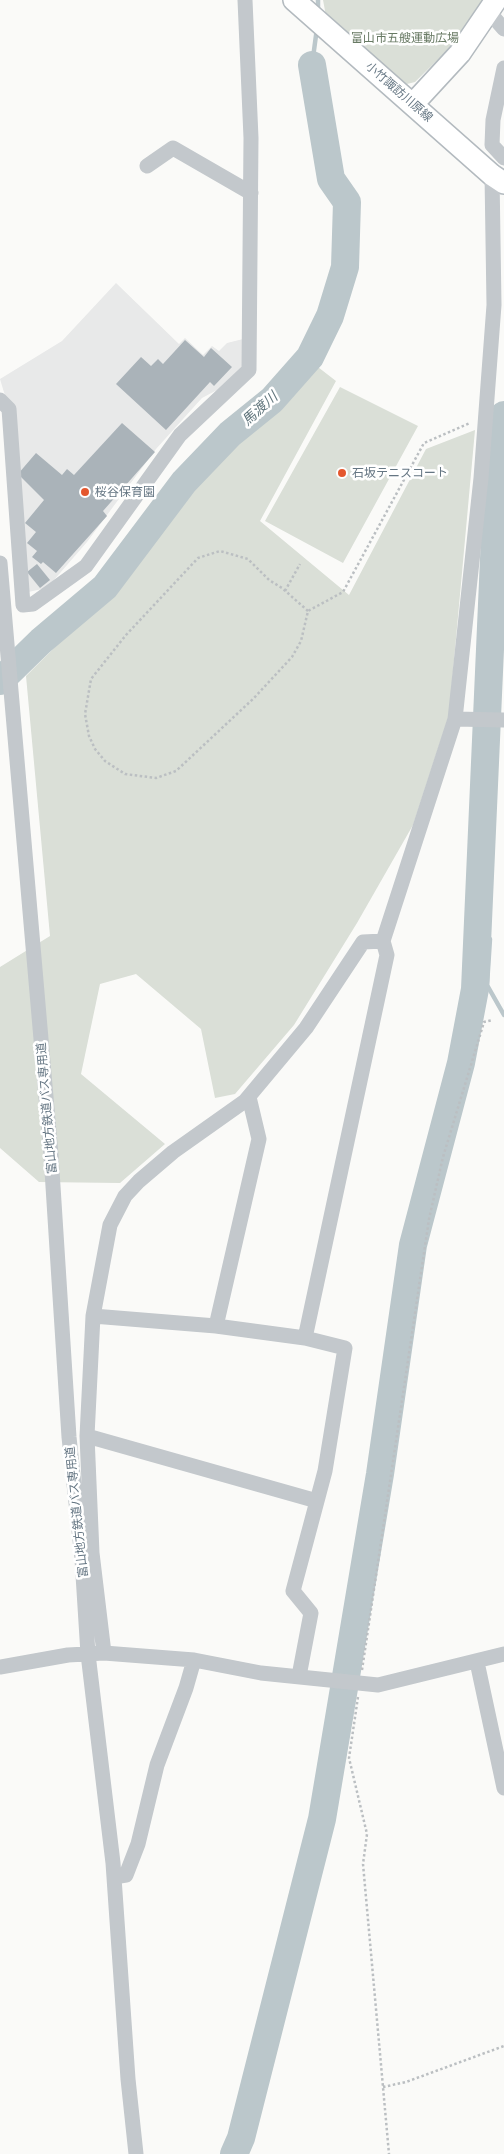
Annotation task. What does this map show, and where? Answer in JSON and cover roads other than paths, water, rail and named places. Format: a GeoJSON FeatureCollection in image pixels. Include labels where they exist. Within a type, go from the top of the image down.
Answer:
{"type":"FeatureCollection","features":[{"type":"Feature","properties":{"kind":"main road","name":"小竹諏訪川原線"},"geometry":{"type":"LineString","coordinates":[[294,0],[413,104],[500,175]]}},
{"type":"Feature","properties":{"kind":"main road"},"geometry":{"type":"LineString","coordinates":[[413,104],[460,53],[492,6]]}},
{"type":"Feature","properties":{"kind":"street"},"geometry":{"type":"LineString","coordinates":[[0,400],[9,409],[23,605],[33,604],[86,566],[180,435],[249,370],[251,138],[245,0]]}},
{"type":"Feature","properties":{"kind":"street"},"geometry":{"type":"LineString","coordinates":[[492,6],[504,29]]}},
{"type":"Feature","properties":{"kind":"street"},"geometry":{"type":"LineString","coordinates":[[305,1338],[388,955],[383,941],[455,719],[481,478],[494,305],[500,175],[492,146],[493,120],[504,68]]}},
{"type":"Feature","properties":{"kind":"street"},"geometry":{"type":"LineString","coordinates":[[147,166],[173,148],[251,193]]}},
{"type":"Feature","properties":{"kind":"street","name":"富山地方鉄道バス専用道"},"geometry":{"type":"LineString","coordinates":[[0,563],[51,1155],[69,1437],[82,1559],[88,1654],[114,1877],[136,2154]]}},
{"type":"Feature","properties":{"kind":"street"},"geometry":{"type":"LineString","coordinates":[[455,719],[504,720]]}},
{"type":"Feature","properties":{"kind":"street"},"geometry":{"type":"LineString","coordinates":[[104,1653],[92,1553],[87,1436],[93,1316],[110,1225],[125,1196],[139,1181],[173,1152],[248,1097],[306,1028],[363,942],[383,941]]}},
{"type":"Feature","properties":{"kind":"street"},"geometry":{"type":"LineString","coordinates":[[216,1326],[259,1139],[248,1097]]}},
{"type":"Feature","properties":{"kind":"street"},"geometry":{"type":"LineString","coordinates":[[93,1316],[216,1326],[305,1338],[345,1348],[325,1472],[293,1591],[311,1612],[299,1676]]}},
{"type":"Feature","properties":{"kind":"street"},"geometry":{"type":"LineString","coordinates":[[87,1436],[317,1501]]}},
{"type":"Feature","properties":{"kind":"street"},"geometry":{"type":"LineString","coordinates":[[0,1667],[104,1653],[194,1660],[261,1673],[378,1685],[504,1654]]}},
{"type":"Feature","properties":{"kind":"street"},"geometry":{"type":"LineString","coordinates":[[114,1877],[126,1875],[138,1844],[157,1765],[186,1688],[194,1660]]}},
{"type":"Feature","properties":{"kind":"street"},"geometry":{"type":"LineString","coordinates":[[477,1662],[504,1788]]}},
{"type":"Feature","properties":{"kind":"waterway"},"geometry":{"type":"LineString","coordinates":[[318,0],[318,13]]}},
{"type":"Feature","properties":{"kind":"waterway"},"geometry":{"type":"LineString","coordinates":[[312,65],[317,28]]}},
{"type":"Feature","properties":{"kind":"waterway","name":"馬渡川"},"geometry":{"type":"LineString","coordinates":[[0,681],[41,641],[105,587],[184,482],[230,434],[272,400],[310,357],[330,316],[345,267],[347,202],[331,179],[312,65]]}},
{"type":"Feature","properties":{"kind":"waterway"},"geometry":{"type":"LineString","coordinates":[[234,2154],[241,2138],[322,1819],[380,1474],[413,1245],[461,1063],[475,989],[498,468],[504,415]]}},
{"type":"Feature","properties":{"kind":"waterway"},"geometry":{"type":"LineString","coordinates":[[476,937],[490,939],[487,985],[504,1015]]}},
{"type":"Feature","properties":{"kind":"place","name":"石坂テニスコート"},"geometry":{"type":"Point","coordinates":[342,473]}},
{"type":"Feature","properties":{"kind":"place","name":"桜谷保育園"},"geometry":{"type":"Point","coordinates":[85,492]}},
{"type":"Feature","properties":{"kind":"park label","name":"富山市五艘運動広場"},"geometry":{"type":"Point","coordinates":[405,38]}}]}
